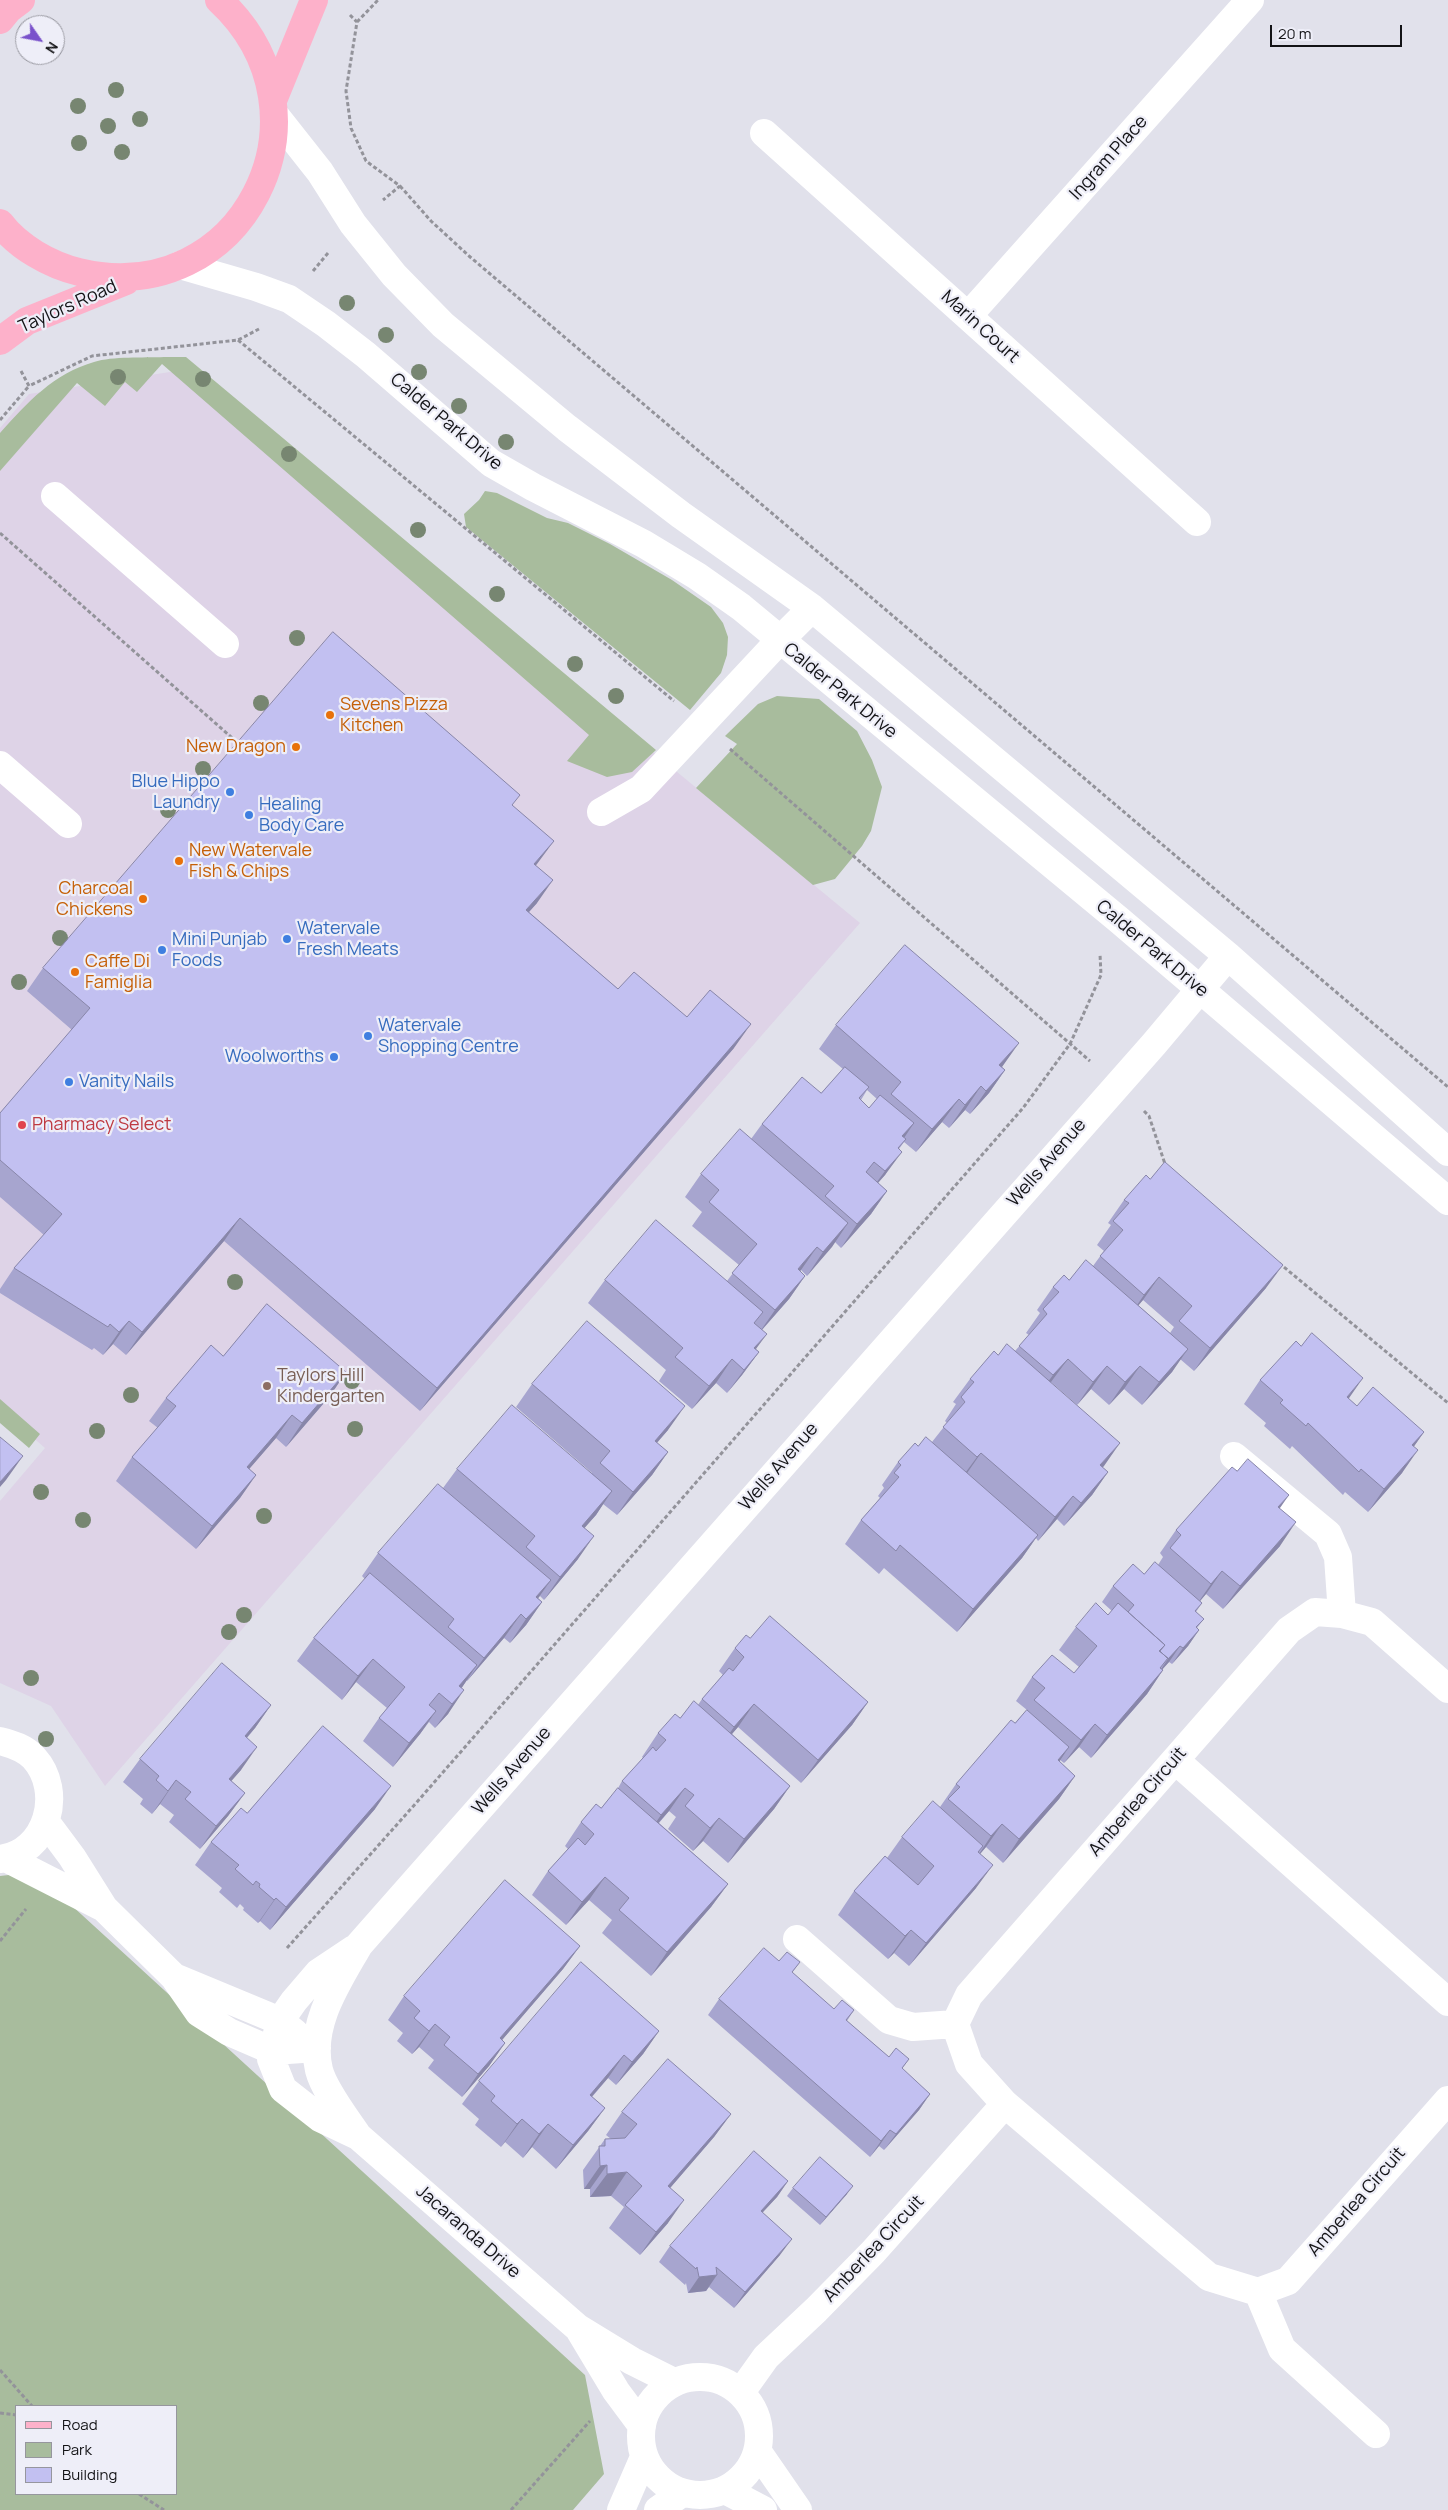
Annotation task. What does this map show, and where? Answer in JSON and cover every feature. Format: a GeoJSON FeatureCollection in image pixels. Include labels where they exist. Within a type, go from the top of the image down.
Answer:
{"type":"FeatureCollection","features":[{"type":"Feature","properties":{"kind":"main road"},"geometry":{"type":"LineString","coordinates":[[0,20],[9,9],[21,0]]}},
{"type":"Feature","properties":{"kind":"main road"},"geometry":{"type":"LineString","coordinates":[[219,0],[246,28],[264,61],[275,107]]}},
{"type":"Feature","properties":{"kind":"main road"},"geometry":{"type":"LineString","coordinates":[[0,223],[33,253],[65,269],[101,277],[137,276],[180,265],[213,246],[240,220],[260,188],[272,153],[275,107],[314,0]]}},
{"type":"Feature","properties":{"kind":"main road","name":"Taylors Road"},"geometry":{"type":"LineString","coordinates":[[0,340],[27,321],[137,276]]}},
{"type":"Feature","properties":{"kind":"street","name":"Ingram Place"},"geometry":{"type":"LineString","coordinates":[[968,316],[1250,0]]}},
{"type":"Feature","properties":{"kind":"street"},"geometry":{"type":"LineString","coordinates":[[275,107],[353,224],[394,275],[442,325],[597,452],[681,516],[812,608],[1228,956],[1448,1152]]}},
{"type":"Feature","properties":{"kind":"street","name":"Marin Court"},"geometry":{"type":"LineString","coordinates":[[764,133],[1197,522]]}},
{"type":"Feature","properties":{"kind":"street","name":"Calder Park Drive"},"geometry":{"type":"LineString","coordinates":[[180,265],[256,287],[289,299],[326,324],[366,355],[491,463],[532,487],[644,544],[697,576],[741,607],[1119,920],[1448,1201]]}},
{"type":"Feature","properties":{"kind":"street"},"geometry":{"type":"LineString","coordinates":[[55,496],[225,644]]}},
{"type":"Feature","properties":{"kind":"street"},"geometry":{"type":"LineString","coordinates":[[601,812],[641,789],[779,640],[812,608]]}},
{"type":"Feature","properties":{"kind":"street"},"geometry":{"type":"LineString","coordinates":[[0,765],[68,824]]}},
{"type":"Feature","properties":{"kind":"street","name":"Wells Avenue"},"geometry":{"type":"LineString","coordinates":[[316,2048],[326,2005],[359,1945],[1228,956]]}},
{"type":"Feature","properties":{"kind":"street"},"geometry":{"type":"LineString","coordinates":[[1234,1456],[1328,1534],[1338,1557],[1342,1614]]}},
{"type":"Feature","properties":{"kind":"street","name":"Amberlea Circuit"},"geometry":{"type":"LineString","coordinates":[[955,2024],[969,1995],[1289,1630],[1315,1612],[1342,1614],[1372,1622],[1448,1688]]}},
{"type":"Feature","properties":{"kind":"street"},"geometry":{"type":"LineString","coordinates":[[0,1741],[18,1746],[34,1757],[44,1774],[50,1794],[46,1822],[36,1838],[23,1851],[3,1859]]}},
{"type":"Feature","properties":{"kind":"street"},"geometry":{"type":"LineString","coordinates":[[1175,1760],[1448,2002]]}},
{"type":"Feature","properties":{"kind":"street"},"geometry":{"type":"LineString","coordinates":[[46,1822],[72,1857],[104,1908],[174,1977],[199,2013],[229,2032],[273,2051],[316,2048]]}},
{"type":"Feature","properties":{"kind":"street"},"geometry":{"type":"LineString","coordinates":[[3,1859],[104,1908]]}},
{"type":"Feature","properties":{"kind":"street"},"geometry":{"type":"LineString","coordinates":[[797,1939],[889,2020],[912,2027],[955,2024],[969,2064],[1005,2104],[1209,2277],[1258,2292],[1282,2349],[1376,2434]]}},
{"type":"Feature","properties":{"kind":"street","name":"Wells Avenue"},"geometry":{"type":"LineString","coordinates":[[280,2021],[318,1973],[359,1945]]}},
{"type":"Feature","properties":{"kind":"street"},"geometry":{"type":"LineString","coordinates":[[174,1977],[280,2021],[316,2048]]}},
{"type":"Feature","properties":{"kind":"street","name":"Jacaranda Drive"},"geometry":{"type":"LineString","coordinates":[[280,2021],[271,2059],[283,2089],[320,2118],[358,2136],[578,2328],[632,2361],[674,2382]]}},
{"type":"Feature","properties":{"kind":"street","name":"Jacaranda Drive"},"geometry":{"type":"LineString","coordinates":[[316,2048],[319,2071],[358,2136]]}},
{"type":"Feature","properties":{"kind":"street","name":"Amberlea Circuit"},"geometry":{"type":"LineString","coordinates":[[1258,2292],[1288,2281],[1448,2100]]}},
{"type":"Feature","properties":{"kind":"street","name":"Amberlea Circuit"},"geometry":{"type":"LineString","coordinates":[[741,2392],[766,2357],[873,2252],[1005,2104]]}},
{"type":"Feature","properties":{"kind":"street","name":"Jacaranda Drive"},"geometry":{"type":"LineString","coordinates":[[578,2328],[616,2391],[642,2426]]}},
{"type":"Feature","properties":{"kind":"street"},"geometry":{"type":"LineString","coordinates":[[691,2376],[709,2376],[727,2382],[741,2392],[752,2404],[758,2420],[760,2436],[758,2452],[751,2468],[725,2490],[704,2495],[682,2493],[666,2485],[653,2473],[644,2457],[641,2441],[642,2426],[647,2408],[658,2393],[674,2382],[691,2376]]}},
{"type":"Feature","properties":{"kind":"street"},"geometry":{"type":"LineString","coordinates":[[758,2452],[798,2510]]}},
{"type":"Feature","properties":{"kind":"street"},"geometry":{"type":"LineString","coordinates":[[620,2510],[644,2457]]}},
{"type":"Feature","properties":{"kind":"street"},"geometry":{"type":"LineString","coordinates":[[725,2490],[763,2510]]}},
{"type":"Feature","properties":{"kind":"street"},"geometry":{"type":"LineString","coordinates":[[658,2510],[682,2493]]}},
{"type":"Feature","properties":{"kind":"path"},"geometry":{"type":"LineString","coordinates":[[357,22],[378,0]]}},
{"type":"Feature","properties":{"kind":"path"},"geometry":{"type":"LineString","coordinates":[[400,186],[431,221],[469,256],[1448,1087]]}},
{"type":"Feature","properties":{"kind":"path"},"geometry":{"type":"LineString","coordinates":[[238,340],[702,724],[1116,1085],[1150,1116],[1165,1167],[1172,1173]]}},
{"type":"Feature","properties":{"kind":"path"},"geometry":{"type":"LineString","coordinates":[[0,420],[29,386]]}},
{"type":"Feature","properties":{"kind":"path"},"geometry":{"type":"LineString","coordinates":[[0,534],[240,744]]}},
{"type":"Feature","properties":{"kind":"path"},"geometry":{"type":"LineString","coordinates":[[1148,890],[1176,856]]}},
{"type":"Feature","properties":{"kind":"path"},"geometry":{"type":"LineString","coordinates":[[286,1948],[417,1802],[1023,1108],[1070,1044],[1100,974],[1100,950],[1104,939],[1119,920]]}},
{"type":"Feature","properties":{"kind":"path"},"geometry":{"type":"LineString","coordinates":[[1277,1261],[1448,1403]]}},
{"type":"Feature","properties":{"kind":"path"},"geometry":{"type":"LineString","coordinates":[[0,2370],[31,2405]]}},
{"type":"Feature","properties":{"kind":"path"},"geometry":{"type":"LineString","coordinates":[[511,2510],[616,2391]]}},
{"type":"Feature","properties":{"kind":"path"},"geometry":{"type":"LineString","coordinates":[[0,2413],[15,2415]]}},
{"type":"Feature","properties":{"kind":"path"},"geometry":{"type":"LineString","coordinates":[[141,2495],[164,2510]]}},
{"type":"Feature","properties":{"kind":"shaded area","name":"Watervale Shopping Centre"},"geometry":{"type":"Polygon","coordinates":[[[189,369],[860,923],[105,1786],[51,1706],[0,1683],[0,1501],[45,1448],[0,1409],[0,428],[29,394],[189,369]]]}},
{"type":"Feature","properties":{"kind":"green space"},"geometry":{"type":"Polygon","coordinates":[[[186,357],[656,750],[632,772],[607,777],[567,761],[589,735],[162,364],[137,392],[125,382],[105,406],[77,383],[0,471],[0,433],[42,390],[66,374],[79,367],[102,360],[186,357]]]}},
{"type":"Feature","properties":{"kind":"green space"},"geometry":{"type":"Polygon","coordinates":[[[485,491],[497,493],[547,518],[568,523],[610,544],[672,580],[711,607],[723,623],[728,637],[727,655],[721,673],[690,710],[466,527],[464,514],[479,500],[485,491]]]}},
{"type":"Feature","properties":{"kind":"green space"},"geometry":{"type":"Polygon","coordinates":[[[777,696],[819,699],[857,731],[872,760],[882,787],[871,831],[862,846],[835,879],[813,885],[696,788],[737,744],[725,736],[758,704],[777,696]]]}},
{"type":"Feature","properties":{"kind":"green space"},"geometry":{"type":"Polygon","coordinates":[[[0,1399],[40,1434],[29,1448],[0,1423],[0,1399]]]}},
{"type":"Feature","properties":{"kind":"green space"},"geometry":{"type":"Polygon","coordinates":[[[35,1872],[585,2375],[604,2474],[573,2510],[0,2510],[0,1876],[35,1872]]]}},
{"type":"Feature","properties":{"kind":"building","name":"Watervale Shopping Centre"},"geometry":{"type":"Polygon","coordinates":[[[333,632],[520,795],[512,805],[554,841],[534,864],[553,880],[526,910],[618,989],[634,972],[687,1017],[710,990],[751,1024],[437,1388],[240,1218],[142,1332],[129,1321],[119,1332],[110,1324],[108,1327],[14,1268],[62,1214],[0,1160],[0,1113],[90,1008],[43,968],[333,632]]]}},
{"type":"Feature","properties":{"kind":"building"},"geometry":{"type":"Polygon","coordinates":[[[905,945],[1019,1043],[999,1065],[1005,1070],[986,1091],[981,1086],[965,1105],[959,1099],[932,1129],[891,1094],[901,1082],[836,1025],[905,945]]]}},
{"type":"Feature","properties":{"kind":"building"},"geometry":{"type":"Polygon","coordinates":[[[845,1067],[869,1087],[859,1098],[869,1108],[880,1095],[914,1123],[902,1136],[906,1139],[898,1148],[902,1152],[885,1171],[874,1162],[866,1172],[887,1191],[857,1224],[825,1196],[834,1186],[762,1124],[802,1077],[821,1093],[845,1067]]]}},
{"type":"Feature","properties":{"kind":"building"},"geometry":{"type":"Polygon","coordinates":[[[740,1129],[848,1223],[823,1252],[817,1247],[803,1263],[798,1269],[805,1276],[775,1310],[732,1273],[757,1244],[709,1202],[719,1190],[701,1174],[740,1129]]]}},
{"type":"Feature","properties":{"kind":"building"},"geometry":{"type":"Polygon","coordinates":[[[1165,1162],[1283,1265],[1210,1348],[1179,1321],[1192,1306],[1159,1277],[1144,1295],[1100,1256],[1123,1230],[1113,1221],[1129,1203],[1124,1200],[1146,1175],[1150,1179],[1165,1162]]]}},
{"type":"Feature","properties":{"kind":"building"},"geometry":{"type":"Polygon","coordinates":[[[656,1220],[763,1312],[754,1323],[767,1334],[754,1348],[759,1352],[744,1370],[732,1359],[709,1386],[675,1357],[683,1348],[605,1280],[656,1220]]]}},
{"type":"Feature","properties":{"kind":"building"},"geometry":{"type":"Polygon","coordinates":[[[1086,1260],[1188,1349],[1159,1382],[1140,1366],[1125,1382],[1107,1366],[1093,1382],[1068,1359],[1053,1375],[1019,1346],[1047,1314],[1043,1309],[1059,1292],[1053,1287],[1064,1275],[1069,1280],[1086,1260]]]}},
{"type":"Feature","properties":{"kind":"building"},"geometry":{"type":"Polygon","coordinates":[[[267,1304],[346,1372],[302,1423],[292,1415],[247,1467],[256,1475],[212,1526],[132,1457],[176,1406],[166,1398],[211,1345],[223,1356],[267,1304]]]}},
{"type":"Feature","properties":{"kind":"building"},"geometry":{"type":"Polygon","coordinates":[[[587,1321],[685,1406],[655,1441],[668,1452],[633,1492],[600,1463],[610,1451],[532,1384],[587,1321]]]}},
{"type":"Feature","properties":{"kind":"building"},"geometry":{"type":"Polygon","coordinates":[[[1312,1333],[1363,1378],[1347,1397],[1357,1406],[1373,1387],[1424,1432],[1412,1445],[1418,1450],[1384,1489],[1361,1469],[1359,1472],[1308,1423],[1306,1426],[1280,1403],[1283,1400],[1260,1380],[1296,1341],[1301,1346],[1312,1333]]]}},
{"type":"Feature","properties":{"kind":"building"},"geometry":{"type":"Polygon","coordinates":[[[1007,1344],[1120,1443],[1100,1465],[1108,1472],[1081,1503],[1073,1496],[1055,1517],[981,1453],[977,1457],[943,1427],[965,1402],[961,1397],[974,1382],[970,1379],[994,1351],[998,1355],[1007,1344]]]}},
{"type":"Feature","properties":{"kind":"building"},"geometry":{"type":"Polygon","coordinates":[[[512,1405],[612,1491],[582,1526],[594,1536],[560,1577],[526,1547],[535,1536],[457,1469],[512,1405]]]}},
{"type":"Feature","properties":{"kind":"building"},"geometry":{"type":"Polygon","coordinates":[[[0,1437],[23,1456],[0,1482],[0,1437]]]}},
{"type":"Feature","properties":{"kind":"building"},"geometry":{"type":"Polygon","coordinates":[[[926,1437],[1038,1535],[973,1609],[900,1545],[896,1551],[861,1520],[899,1477],[894,1473],[901,1465],[898,1462],[915,1443],[918,1446],[926,1437]]]}},
{"type":"Feature","properties":{"kind":"building"},"geometry":{"type":"Polygon","coordinates":[[[1248,1459],[1289,1495],[1278,1507],[1296,1522],[1240,1586],[1222,1571],[1211,1584],[1170,1548],[1181,1535],[1176,1530],[1232,1467],[1237,1471],[1248,1459]]]}},
{"type":"Feature","properties":{"kind":"building"},"geometry":{"type":"Polygon","coordinates":[[[438,1484],[551,1580],[536,1597],[542,1602],[526,1619],[521,1614],[484,1658],[448,1627],[454,1619],[378,1553],[438,1484]]]}},
{"type":"Feature","properties":{"kind":"building"},"geometry":{"type":"Polygon","coordinates":[[[1155,1562],[1202,1603],[1195,1611],[1204,1619],[1196,1627],[1199,1630],[1183,1648],[1180,1646],[1168,1659],[1160,1651],[1165,1645],[1128,1612],[1134,1605],[1113,1586],[1133,1564],[1144,1574],[1155,1562]]]}},
{"type":"Feature","properties":{"kind":"building"},"geometry":{"type":"Polygon","coordinates":[[[370,1573],[477,1665],[459,1686],[464,1690],[452,1704],[439,1693],[429,1705],[436,1711],[409,1743],[379,1718],[405,1687],[373,1659],[358,1676],[314,1638],[370,1573]]]}},
{"type":"Feature","properties":{"kind":"building"},"geometry":{"type":"Polygon","coordinates":[[[1096,1603],[1108,1615],[1118,1603],[1165,1645],[1159,1651],[1168,1658],[1160,1668],[1163,1670],[1107,1735],[1095,1724],[1081,1740],[1034,1700],[1045,1688],[1032,1677],[1052,1655],[1074,1673],[1097,1646],[1076,1627],[1096,1603]]]}},
{"type":"Feature","properties":{"kind":"building"},"geometry":{"type":"Polygon","coordinates":[[[770,1616],[868,1702],[818,1760],[754,1704],[734,1727],[702,1699],[729,1668],[733,1671],[744,1657],[735,1648],[746,1635],[750,1638],[770,1616]]]}},
{"type":"Feature","properties":{"kind":"building"},"geometry":{"type":"Polygon","coordinates":[[[222,1663],[271,1705],[245,1736],[257,1747],[229,1779],[245,1793],[216,1826],[185,1799],[191,1792],[176,1780],[168,1791],[156,1780],[159,1776],[140,1759],[222,1663]]]}},
{"type":"Feature","properties":{"kind":"building"},"geometry":{"type":"Polygon","coordinates":[[[694,1701],[790,1786],[744,1839],[719,1818],[710,1828],[685,1806],[694,1795],[685,1788],[661,1815],[622,1781],[653,1747],[656,1751],[666,1740],[658,1733],[675,1714],[680,1718],[694,1701]]]}},
{"type":"Feature","properties":{"kind":"building"},"geometry":{"type":"Polygon","coordinates":[[[1027,1710],[1069,1747],[1058,1760],[1075,1776],[1019,1839],[1002,1824],[991,1836],[948,1799],[960,1787],[956,1784],[1011,1720],[1015,1723],[1027,1710]]]}},
{"type":"Feature","properties":{"kind":"building"},"geometry":{"type":"Polygon","coordinates":[[[323,1726],[391,1786],[286,1907],[276,1898],[274,1900],[259,1887],[260,1884],[256,1881],[253,1885],[235,1869],[239,1865],[211,1842],[241,1808],[247,1813],[323,1726]]]}},
{"type":"Feature","properties":{"kind":"building"},"geometry":{"type":"Polygon","coordinates":[[[618,1788],[728,1884],[667,1952],[619,1910],[629,1898],[605,1877],[582,1902],[548,1871],[578,1838],[585,1845],[594,1834],[581,1822],[596,1804],[601,1808],[618,1788]]]}},
{"type":"Feature","properties":{"kind":"building"},"geometry":{"type":"Polygon","coordinates":[[[933,1801],[983,1846],[978,1852],[993,1865],[926,1943],[911,1930],[905,1936],[854,1891],[885,1856],[918,1885],[934,1866],[902,1837],[933,1801]]]}},
{"type":"Feature","properties":{"kind":"building"},"geometry":{"type":"Polygon","coordinates":[[[505,1880],[580,1946],[500,2038],[505,2043],[478,2074],[444,2045],[450,2037],[435,2024],[429,2031],[414,2018],[420,2011],[404,1996],[505,1880]]]}},
{"type":"Feature","properties":{"kind":"building"},"geometry":{"type":"Polygon","coordinates":[[[764,1948],[779,1961],[787,1952],[800,1962],[792,1972],[834,2009],[842,2000],[854,2010],[846,2020],[889,2057],[896,2048],[909,2059],[902,2068],[930,2094],[896,2134],[890,2130],[881,2141],[719,1999],[764,1948]]]}},
{"type":"Feature","properties":{"kind":"building"},"geometry":{"type":"Polygon","coordinates":[[[581,1962],[659,2031],[632,2062],[624,2055],[590,2095],[605,2108],[573,2145],[548,2124],[539,2134],[522,2119],[517,2124],[491,2101],[495,2096],[479,2081],[581,1962]]]}},
{"type":"Feature","properties":{"kind":"building"},"geometry":{"type":"Polygon","coordinates":[[[668,2059],[731,2114],[668,2186],[684,2200],[656,2232],[625,2205],[642,2186],[627,2172],[607,2174],[607,2165],[600,2166],[599,2146],[605,2146],[605,2139],[625,2138],[637,2124],[622,2112],[668,2059]]]}},
{"type":"Feature","properties":{"kind":"building"},"geometry":{"type":"Polygon","coordinates":[[[754,2151],[788,2181],[761,2211],[792,2239],[745,2292],[716,2267],[717,2275],[699,2277],[697,2267],[696,2269],[670,2246],[754,2151]]]}},
{"type":"Feature","properties":{"kind":"building"},"geometry":{"type":"Polygon","coordinates":[[[820,2157],[853,2186],[826,2217],[793,2188],[820,2157]]]}},
{"type":"Feature","properties":{"kind":"place","name":"Sevens Pizza Kitchen"},"geometry":{"type":"Point","coordinates":[330,715]}},
{"type":"Feature","properties":{"kind":"place","name":"New Dragon"},"geometry":{"type":"Point","coordinates":[296,747]}},
{"type":"Feature","properties":{"kind":"place","name":"Blue Hippo Laundry"},"geometry":{"type":"Point","coordinates":[230,792]}},
{"type":"Feature","properties":{"kind":"place","name":"Healing Body Care"},"geometry":{"type":"Point","coordinates":[249,815]}},
{"type":"Feature","properties":{"kind":"place","name":"New Watervale Fish & Chips"},"geometry":{"type":"Point","coordinates":[179,861]}},
{"type":"Feature","properties":{"kind":"place","name":"Charcoal Chickens"},"geometry":{"type":"Point","coordinates":[143,899]}},
{"type":"Feature","properties":{"kind":"place","name":"Watervale Fresh Meats"},"geometry":{"type":"Point","coordinates":[287,939]}},
{"type":"Feature","properties":{"kind":"place","name":"Mini Punjab Foods"},"geometry":{"type":"Point","coordinates":[162,950]}},
{"type":"Feature","properties":{"kind":"place","name":"Caffe Di Famiglia"},"geometry":{"type":"Point","coordinates":[75,972]}},
{"type":"Feature","properties":{"kind":"place","name":"Watervale Shopping Centre"},"geometry":{"type":"Point","coordinates":[368,1036]}},
{"type":"Feature","properties":{"kind":"place","name":"Woolworths"},"geometry":{"type":"Point","coordinates":[334,1057]}},
{"type":"Feature","properties":{"kind":"place","name":"Vanity Nails"},"geometry":{"type":"Point","coordinates":[69,1082]}},
{"type":"Feature","properties":{"kind":"place","name":"Pharmacy Select"},"geometry":{"type":"Point","coordinates":[22,1125]}},
{"type":"Feature","properties":{"kind":"place","name":"Taylors Hill Kindergarten"},"geometry":{"type":"Point","coordinates":[267,1386]}}]}
